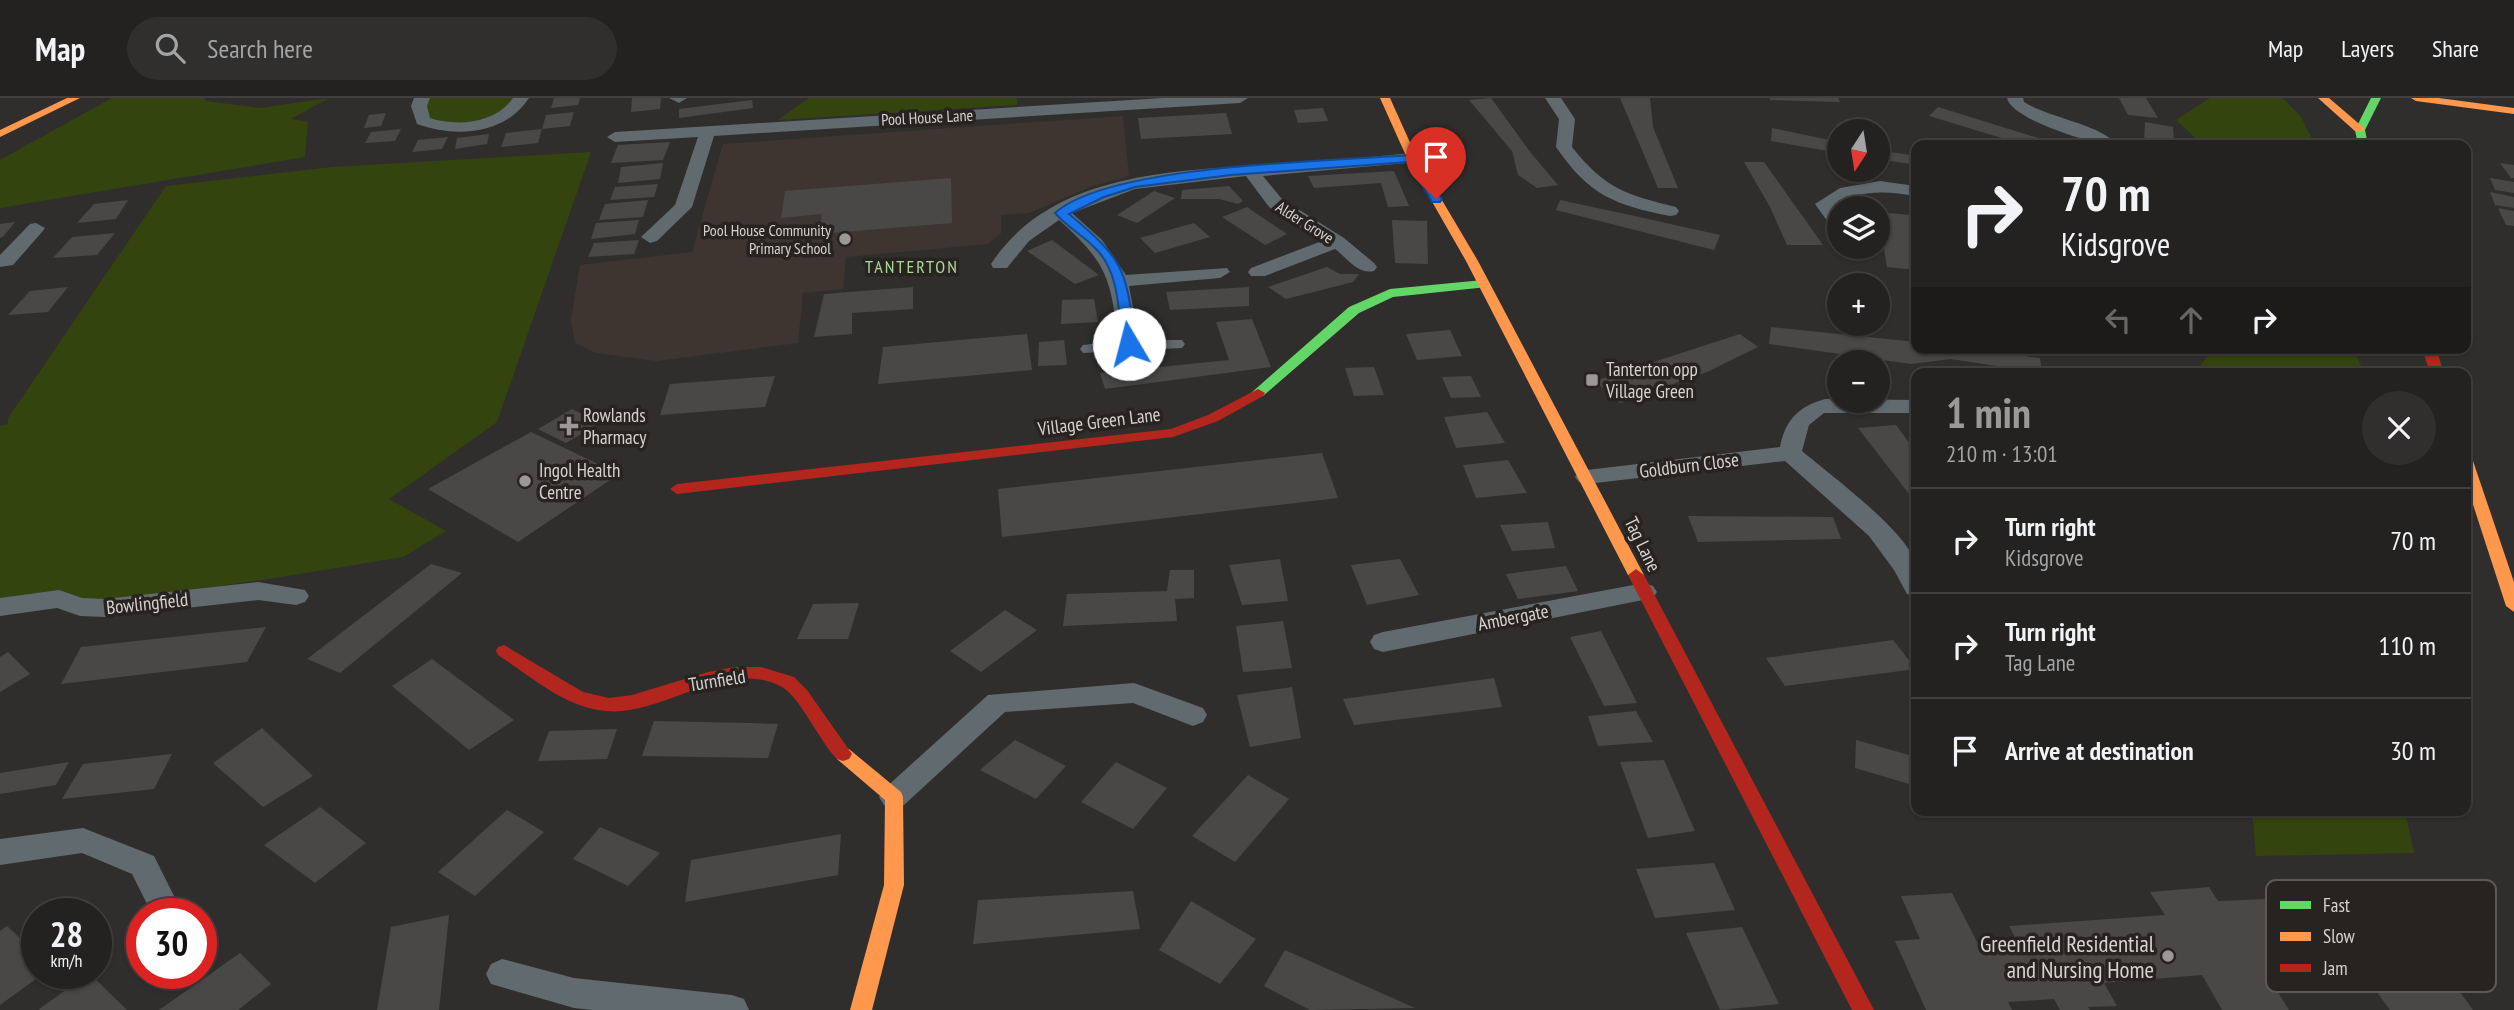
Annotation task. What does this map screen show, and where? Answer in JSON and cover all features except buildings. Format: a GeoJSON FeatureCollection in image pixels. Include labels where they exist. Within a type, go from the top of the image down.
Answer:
{"type":"FeatureCollection","features":[{"type":"Feature","properties":{"kind":"main road"},"geometry":{"type":"LineString","coordinates":[[0,134],[75,98]]}},
{"type":"Feature","properties":{"kind":"main road","name":"Tag Lane"},"geometry":{"type":"LineString","coordinates":[[1385,98],[1412,158],[1587,477],[1644,592],[1863,1010]]}},
{"type":"Feature","properties":{"kind":"main road"},"geometry":{"type":"LineString","coordinates":[[2323,98],[2361,138],[2376,98]]}},
{"type":"Feature","properties":{"kind":"main road"},"geometry":{"type":"LineString","coordinates":[[2416,98],[2514,111]]}},
{"type":"Feature","properties":{"kind":"main road"},"geometry":{"type":"LineString","coordinates":[[2463,98],[2484,105]]}},
{"type":"Feature","properties":{"kind":"main road","name":"Village Green Lane"},"geometry":{"type":"LineString","coordinates":[[677,489],[1173,433],[1213,418],[1261,391],[1354,310],[1390,293],[1483,284]]}},
{"type":"Feature","properties":{"kind":"main road"},"geometry":{"type":"LineString","coordinates":[[2471,476],[2514,606]]}},
{"type":"Feature","properties":{"kind":"main road","name":"Turnfield"},"geometry":{"type":"LineString","coordinates":[[504,651],[587,701],[629,704],[686,683],[747,672],[790,684],[839,751],[894,797]]}},
{"type":"Feature","properties":{"kind":"main road"},"geometry":{"type":"LineString","coordinates":[[861,1010],[894,885],[894,797]]}},
{"type":"Feature","properties":{"kind":"street"},"geometry":{"type":"LineString","coordinates":[[422,98],[419,114],[422,121],[443,126],[461,126],[498,119],[510,112],[521,98]]}},
{"type":"Feature","properties":{"kind":"street","name":"Pool House Lane"},"geometry":{"type":"LineString","coordinates":[[615,137],[1240,98]]}},
{"type":"Feature","properties":{"kind":"street"},"geometry":{"type":"LineString","coordinates":[[1553,98],[1567,119],[1564,147],[1578,166],[1606,194],[1670,211]]}},
{"type":"Feature","properties":{"kind":"street"},"geometry":{"type":"LineString","coordinates":[[2015,98],[2016,104],[2035,116],[2105,140]]}},
{"type":"Feature","properties":{"kind":"street"},"geometry":{"type":"LineString","coordinates":[[650,237],[683,207],[708,130]]}},
{"type":"Feature","properties":{"kind":"street"},"geometry":{"type":"LineString","coordinates":[[1000,264],[1006,250],[1026,232],[1100,194],[1133,184],[1412,158]]}},
{"type":"Feature","properties":{"kind":"street","name":"Alder Grove"},"geometry":{"type":"LineString","coordinates":[[1252,172],[1260,190],[1278,207],[1336,241],[1367,267]]}},
{"type":"Feature","properties":{"kind":"street"},"geometry":{"type":"LineString","coordinates":[[1835,196],[1860,187],[1889,185],[1911,190]]}},
{"type":"Feature","properties":{"kind":"street"},"geometry":{"type":"LineString","coordinates":[[1061,213],[1102,248],[1121,281],[1129,344]]}},
{"type":"Feature","properties":{"kind":"street"},"geometry":{"type":"LineString","coordinates":[[0,261],[6,261],[36,228]]}},
{"type":"Feature","properties":{"kind":"street"},"geometry":{"type":"LineString","coordinates":[[1258,272],[1310,254],[1336,241]]}},
{"type":"Feature","properties":{"kind":"street"},"geometry":{"type":"LineString","coordinates":[[1121,281],[1220,272]]}},
{"type":"Feature","properties":{"kind":"street"},"geometry":{"type":"LineString","coordinates":[[1090,349],[1129,344],[1175,344]]}},
{"type":"Feature","properties":{"kind":"street"},"geometry":{"type":"LineString","coordinates":[[1911,406],[1857,404],[1813,409],[1800,419],[1792,438],[1790,453],[1875,528],[1907,567],[1911,576]]}},
{"type":"Feature","properties":{"kind":"street","name":"Goldburn Close"},"geometry":{"type":"LineString","coordinates":[[1587,477],[1790,453]]}},
{"type":"Feature","properties":{"kind":"street","name":"Bowlingfield"},"geometry":{"type":"LineString","coordinates":[[0,607],[59,599],[80,607],[105,608],[258,591],[296,596]]}},
{"type":"Feature","properties":{"kind":"street","name":"Ambergate"},"geometry":{"type":"LineString","coordinates":[[1383,642],[1644,592]]}},
{"type":"Feature","properties":{"kind":"street"},"geometry":{"type":"LineString","coordinates":[[894,797],[998,702],[1134,694],[1193,715]]}},
{"type":"Feature","properties":{"kind":"street"},"geometry":{"type":"LineString","coordinates":[[0,852],[83,840],[143,865],[160,898]]}},
{"type":"Feature","properties":{"kind":"street"},"geometry":{"type":"LineString","coordinates":[[502,974],[574,993],[732,1010]]}},
{"type":"Feature","properties":{"kind":"shaded area","name":"Pool House Community Primary School"},"geometry":{"type":"Polygon","coordinates":[[[1123,116],[1129,176],[1090,187],[1029,213],[1001,215],[1001,233],[988,244],[846,257],[843,289],[803,293],[798,343],[657,361],[596,353],[575,343],[571,320],[580,265],[692,252],[723,144],[1123,116]]]}},
{"type":"Feature","properties":{"kind":"green space"},"geometry":{"type":"Polygon","coordinates":[[[112,98],[205,98],[206,101],[260,108],[329,98],[291,119],[308,122],[305,157],[0,208],[0,160],[112,98]]]}},
{"type":"Feature","properties":{"kind":"green space"},"geometry":{"type":"Polygon","coordinates":[[[422,98],[521,98],[481,124],[430,124],[422,98]]]}},
{"type":"Feature","properties":{"kind":"green space"},"geometry":{"type":"Polygon","coordinates":[[[809,98],[1017,98],[1017,105],[778,120],[809,98]]]}},
{"type":"Feature","properties":{"kind":"green space"},"geometry":{"type":"Polygon","coordinates":[[[2210,98],[2283,98],[2301,117],[2312,140],[2198,140],[2176,120],[2210,98]]]}},
{"type":"Feature","properties":{"kind":"green space"},"geometry":{"type":"Polygon","coordinates":[[[591,152],[497,422],[389,499],[446,531],[403,557],[275,578],[109,602],[0,602],[0,426],[8,424],[8,418],[166,186],[332,167],[591,152]]]}},
{"type":"Feature","properties":{"kind":"green space"},"geometry":{"type":"Polygon","coordinates":[[[2209,354],[2355,354],[2362,368],[2199,368],[2209,354]]]}},
{"type":"Feature","properties":{"kind":"green space"},"geometry":{"type":"Polygon","coordinates":[[[2253,816],[2406,816],[2414,853],[2256,856],[2253,816]]]}},
{"type":"Feature","properties":{"kind":"traffic: fast"},"geometry":{"type":"LineString","coordinates":[[2362,140],[2360,130],[2376,98]]}},
{"type":"Feature","properties":{"kind":"traffic: fast"},"geometry":{"type":"LineString","coordinates":[[1258,393],[1354,310],[1390,293],[1483,284]]}},
{"type":"Feature","properties":{"kind":"traffic: slow"},"geometry":{"type":"LineString","coordinates":[[0,134],[75,98]]}},
{"type":"Feature","properties":{"kind":"traffic: slow"},"geometry":{"type":"LineString","coordinates":[[1385,98],[1412,158],[1472,261],[1636,575]]}},
{"type":"Feature","properties":{"kind":"traffic: slow"},"geometry":{"type":"LineString","coordinates":[[2323,98],[2360,130]]}},
{"type":"Feature","properties":{"kind":"traffic: slow"},"geometry":{"type":"LineString","coordinates":[[2416,98],[2514,111]]}},
{"type":"Feature","properties":{"kind":"traffic: slow"},"geometry":{"type":"LineString","coordinates":[[2471,476],[2514,606]]}},
{"type":"Feature","properties":{"kind":"traffic: slow"},"geometry":{"type":"LineString","coordinates":[[843,754],[894,797],[894,885],[861,1010]]}},
{"type":"Feature","properties":{"kind":"traffic: jam"},"geometry":{"type":"LineString","coordinates":[[2431,354],[2435,368]]}},
{"type":"Feature","properties":{"kind":"traffic: jam"},"geometry":{"type":"LineString","coordinates":[[677,489],[1173,433],[1213,418],[1258,393]]}},
{"type":"Feature","properties":{"kind":"traffic: jam"},"geometry":{"type":"LineString","coordinates":[[1636,575],[1863,1010]]}},
{"type":"Feature","properties":{"kind":"traffic: jam"},"geometry":{"type":"LineString","coordinates":[[504,651],[577,697],[609,705],[632,702],[708,679],[735,674],[761,674],[788,682],[801,695],[829,738],[843,754]]}},
{"type":"Feature","properties":{"kind":"place","name":"Pool House Community Primary School"},"geometry":{"type":"Point","coordinates":[845,239]}},
{"type":"Feature","properties":{"kind":"place","name":"Tanterton opp Village Green"},"geometry":{"type":"Point","coordinates":[1592,380]}},
{"type":"Feature","properties":{"kind":"place","name":"Rowlands Pharmacy"},"geometry":{"type":"Point","coordinates":[569,426]}},
{"type":"Feature","properties":{"kind":"place","name":"Ingol Health Centre"},"geometry":{"type":"Point","coordinates":[525,481]}},
{"type":"Feature","properties":{"kind":"place","name":"Greenfield Residential and Nursing Home"},"geometry":{"type":"Point","coordinates":[2168,956]}},
{"type":"Feature","properties":{"kind":"district","name":"TANTERTON"},"geometry":{"type":"Point","coordinates":[912,266]}},
{"type":"Feature","properties":{"kind":"route"},"geometry":{"type":"LineString","coordinates":[[1129,344],[1121,281],[1113,264],[1102,248],[1061,213],[1100,194],[1133,184],[1231,172],[1412,158],[1436,199]]}}]}
